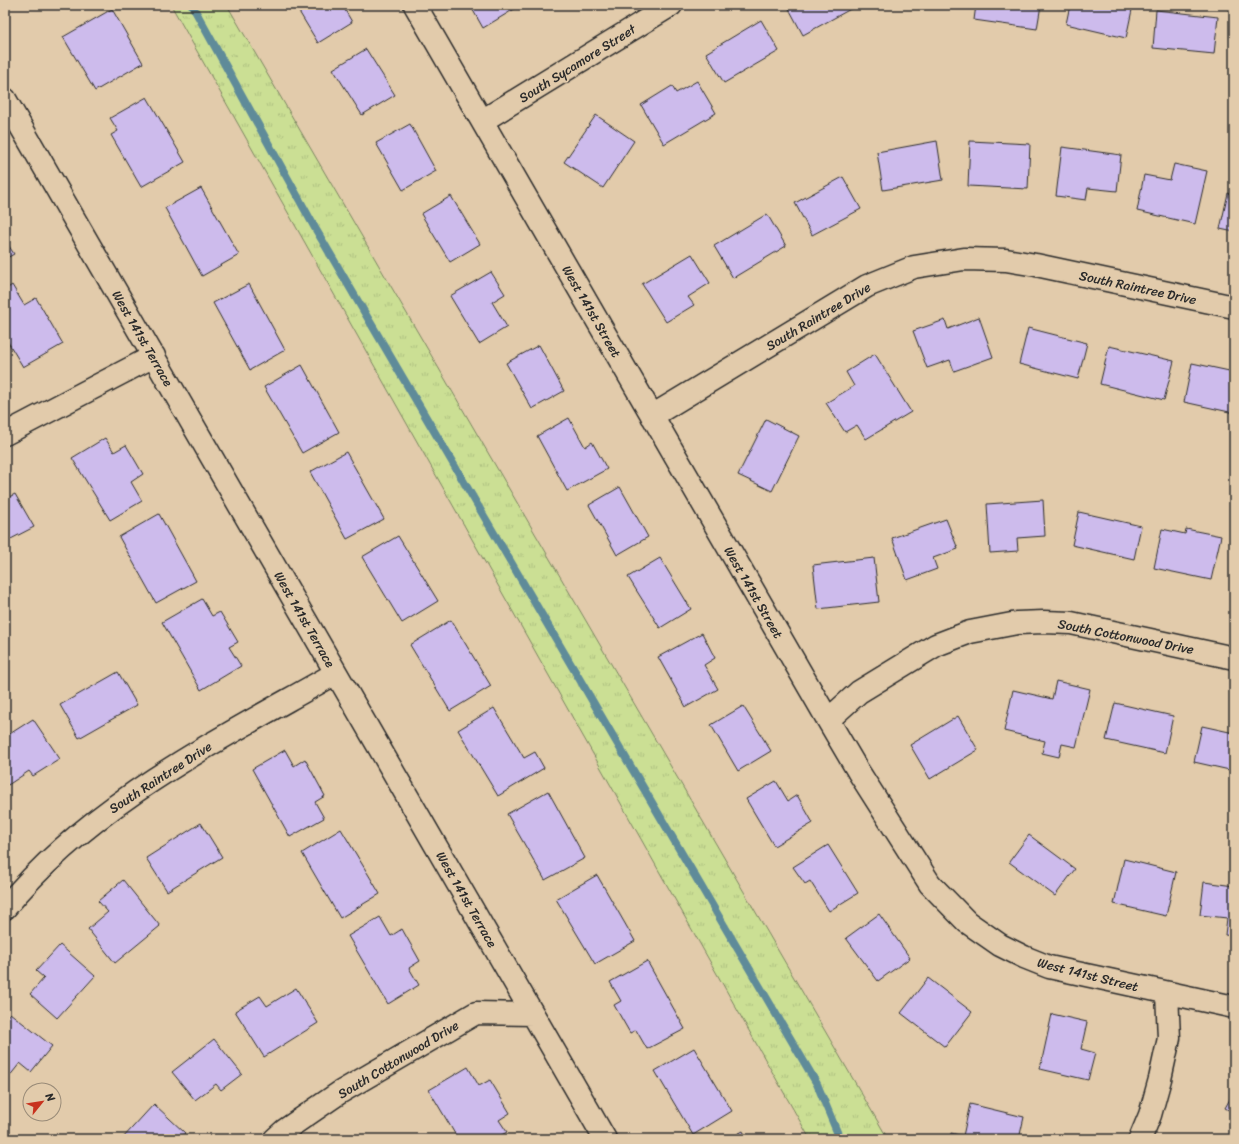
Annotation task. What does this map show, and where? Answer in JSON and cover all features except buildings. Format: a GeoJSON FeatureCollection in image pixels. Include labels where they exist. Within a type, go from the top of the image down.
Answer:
{"type":"FeatureCollection","features":[{"type":"Feature","properties":{"kind":"street","name":"West 141st Street"},"geometry":{"type":"LineString","coordinates":[[415,5],[828,720],[858,771],[930,884],[967,922],[1000,945],[1024,957],[1049,967],[1234,1008]]}},
{"type":"Feature","properties":{"kind":"street","name":"South Sycamore Street"},"geometry":{"type":"LineString","coordinates":[[482,121],[671,5]]}},
{"type":"Feature","properties":{"kind":"street","name":"West 141st Terrace"},"geometry":{"type":"LineString","coordinates":[[5,99],[605,1139]]}},
{"type":"Feature","properties":{"kind":"street","name":"South Raintree Drive"},"geometry":{"type":"LineString","coordinates":[[652,416],[866,286],[914,267],[964,259],[1006,260],[1234,307]]}},
{"type":"Feature","properties":{"kind":"street"},"geometry":{"type":"LineString","coordinates":[[5,434],[154,356]]}},
{"type":"Feature","properties":{"kind":"street","name":"South Cottonwood Drive"},"geometry":{"type":"LineString","coordinates":[[828,720],[859,692],[936,645],[970,632],[1017,623],[1071,623],[1234,658]]}},
{"type":"Feature","properties":{"kind":"street","name":"South Raintree Drive"},"geometry":{"type":"LineString","coordinates":[[5,908],[55,854],[114,805],[174,765],[336,673]]}},
{"type":"Feature","properties":{"kind":"street"},"geometry":{"type":"LineString","coordinates":[[1140,1139],[1150,1115],[1169,1038],[1167,993]]}},
{"type":"Feature","properties":{"kind":"street","name":"South Cottonwood Drive"},"geometry":{"type":"LineString","coordinates":[[275,1139],[285,1130],[339,1093],[476,1013],[533,1014]]}},
{"type":"Feature","properties":{"kind":"green space"},"geometry":{"type":"Polygon","coordinates":[[[171,5],[227,5],[888,1139],[810,1139],[171,5]]]}},
{"type":"Feature","properties":{"kind":"waterway"},"geometry":{"type":"LineString","coordinates":[[192,5],[315,228],[817,1084],[840,1139]]}}]}
